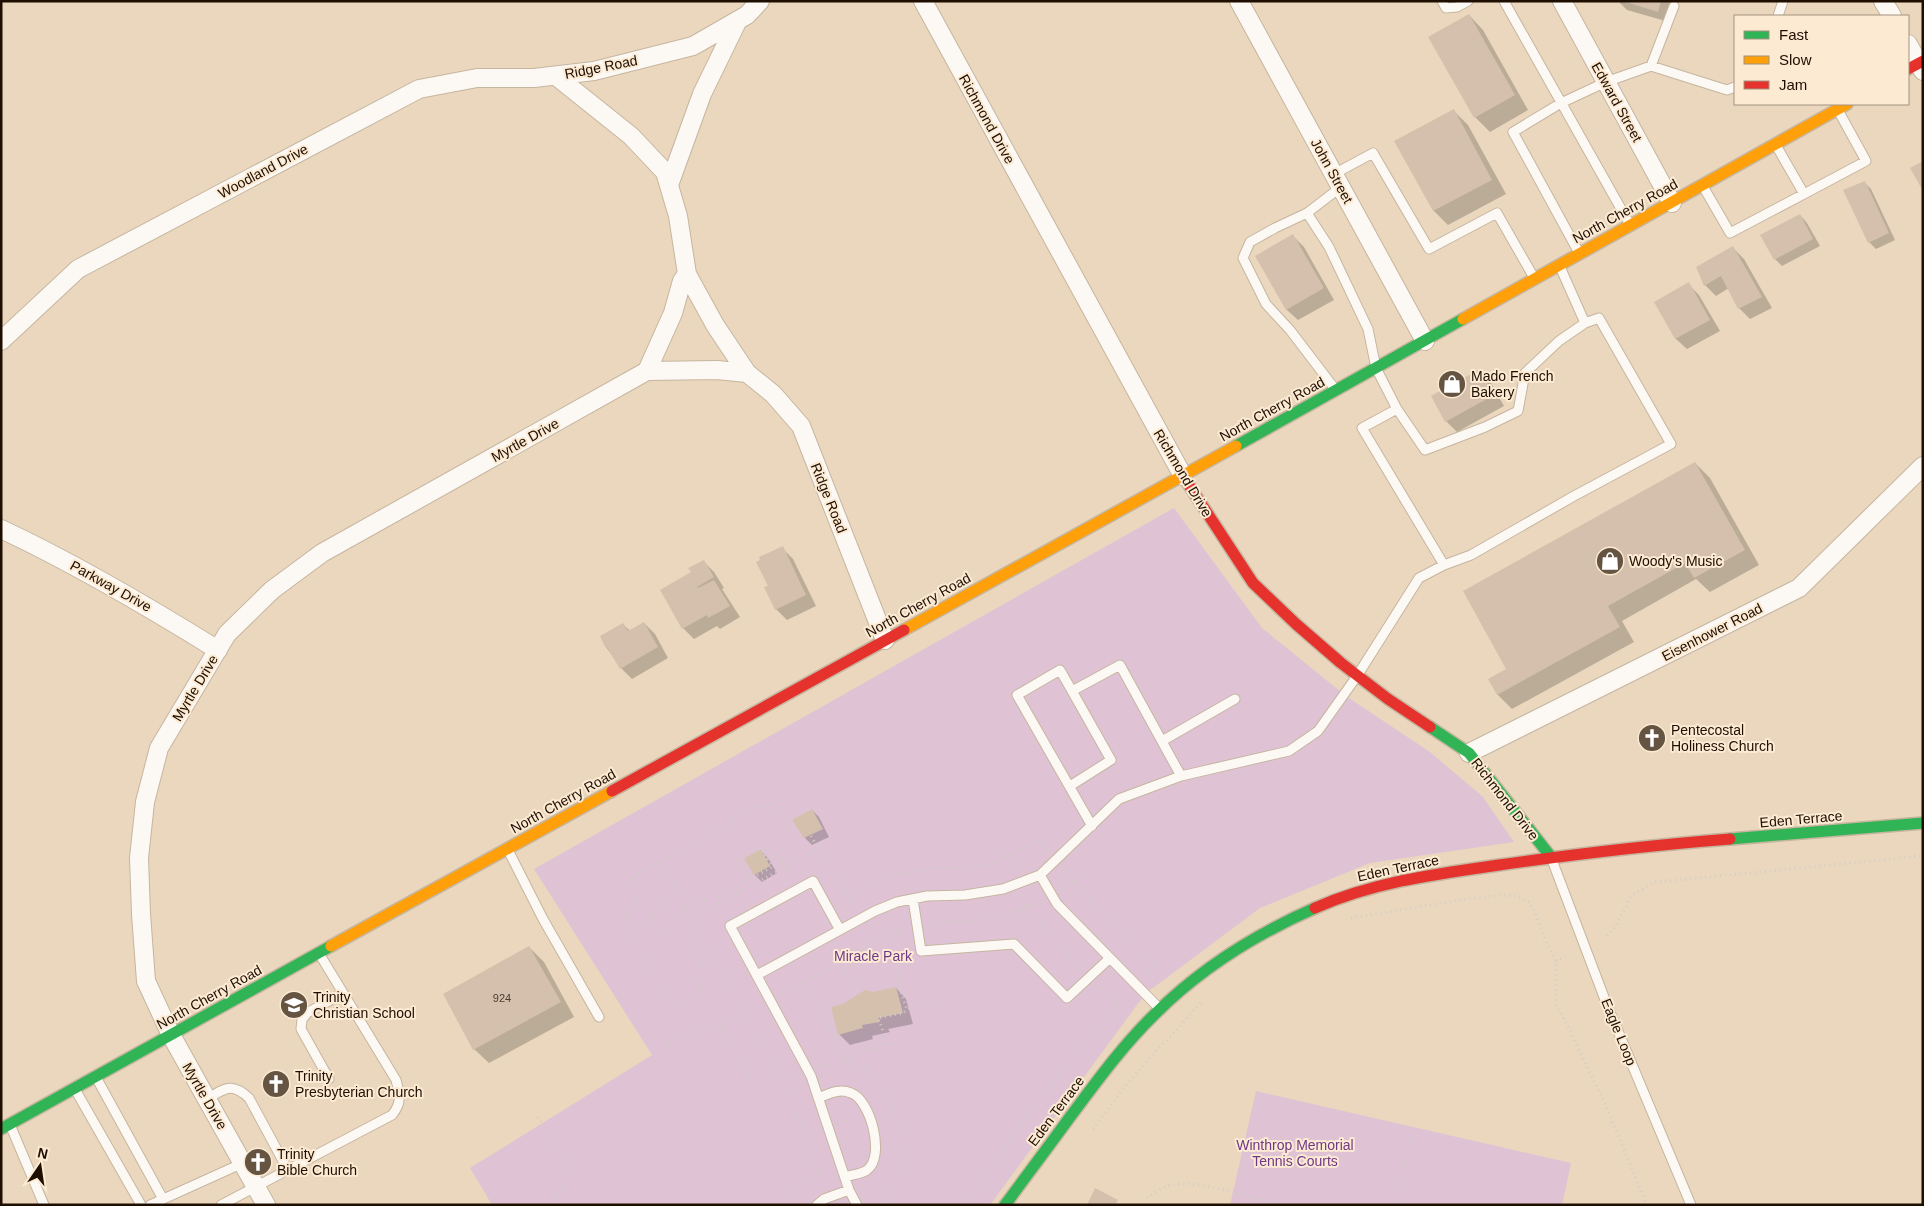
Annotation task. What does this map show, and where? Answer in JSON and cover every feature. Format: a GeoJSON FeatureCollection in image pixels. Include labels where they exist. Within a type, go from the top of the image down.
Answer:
{"type":"FeatureCollection","features":[{"type":"Feature","properties":{"kind":"main road","name":"North Cherry Road"},"geometry":{"type":"LineString","coordinates":[[6,1127],[1183,476],[1842,106]]}},
{"type":"Feature","properties":{"kind":"main road","name":"Richmond Drive"},"geometry":{"type":"LineString","coordinates":[[1183,476],[1253,583],[1296,624],[1357,676],[1469,753],[1551,857]]}},
{"type":"Feature","properties":{"kind":"main road","name":"Eden Terrace"},"geometry":{"type":"LineString","coordinates":[[1005,1205],[1099,1078],[1139,1030],[1185,987],[1235,950],[1290,919],[1348,895],[1408,879],[1551,857],[1923,823]]}},
{"type":"Feature","properties":{"kind":"street","name":"Ridge Road"},"geometry":{"type":"LineString","coordinates":[[556,76],[594,71],[693,46],[747,15],[760,1]]}},
{"type":"Feature","properties":{"kind":"street","name":"Richmond Drive"},"geometry":{"type":"LineString","coordinates":[[923,1],[1183,476]]}},
{"type":"Feature","properties":{"kind":"street","name":"John Street"},"geometry":{"type":"LineString","coordinates":[[1239,1],[1425,341]]}},
{"type":"Feature","properties":{"kind":"street","name":"Edward Street"},"geometry":{"type":"LineString","coordinates":[[1562,1],[1672,203]]}},
{"type":"Feature","properties":{"kind":"street"},"geometry":{"type":"LineString","coordinates":[[1883,1],[1891,15]]}},
{"type":"Feature","properties":{"kind":"street","name":"Ridge Road"},"geometry":{"type":"LineString","coordinates":[[669,185],[702,94],[738,20]]}},
{"type":"Feature","properties":{"kind":"street"},"geometry":{"type":"LineString","coordinates":[[1909,46],[1918,66]]}},
{"type":"Feature","properties":{"kind":"street","name":"Ridge Road"},"geometry":{"type":"LineString","coordinates":[[556,76],[630,136],[665,172],[678,216],[688,274],[715,325],[747,373],[773,394],[801,426],[886,640]]}},
{"type":"Feature","properties":{"kind":"street","name":"Woodland Drive"},"geometry":{"type":"LineString","coordinates":[[1,341],[78,269],[419,89],[477,78],[556,76]]}},
{"type":"Feature","properties":{"kind":"street"},"geometry":{"type":"LineString","coordinates":[[688,274],[682,281],[673,313],[647,371],[717,370],[747,373]]}},
{"type":"Feature","properties":{"kind":"street","name":"Myrtle Drive"},"geometry":{"type":"LineString","coordinates":[[266,1205],[171,1035],[146,981],[139,858],[145,802],[159,748],[227,634],[272,590],[322,553],[647,371]]}},
{"type":"Feature","properties":{"kind":"street","name":"Eisenhower Road"},"geometry":{"type":"LineString","coordinates":[[1469,753],[1799,588],[1923,466]]}},
{"type":"Feature","properties":{"kind":"street","name":"Parkway Drive"},"geometry":{"type":"LineString","coordinates":[[1,529],[121,591],[218,650]]}},
{"type":"Feature","properties":{"kind":"lane"},"geometry":{"type":"LineString","coordinates":[[1442,1],[1446,8],[1457,7],[1468,1]]}},
{"type":"Feature","properties":{"kind":"lane"},"geometry":{"type":"LineString","coordinates":[[1504,1],[1631,226]]}},
{"type":"Feature","properties":{"kind":"lane"},"geometry":{"type":"LineString","coordinates":[[1778,15],[1783,1]]}},
{"type":"Feature","properties":{"kind":"lane"},"geometry":{"type":"LineString","coordinates":[[1651,66],[1674,6]]}},
{"type":"Feature","properties":{"kind":"lane"},"geometry":{"type":"LineString","coordinates":[[1579,253],[1513,132],[1561,103],[1606,82],[1651,66],[1727,90],[1734,87]]}},
{"type":"Feature","properties":{"kind":"lane"},"geometry":{"type":"LineString","coordinates":[[1702,186],[1730,233],[1866,161],[1842,106]]}},
{"type":"Feature","properties":{"kind":"lane"},"geometry":{"type":"LineString","coordinates":[[1775,145],[1804,194]]}},
{"type":"Feature","properties":{"kind":"lane"},"geometry":{"type":"LineString","coordinates":[[1336,390],[1290,330],[1266,304],[1243,258],[1250,242],[1274,228],[1307,213],[1338,181],[1373,152],[1429,249],[1497,213],[1534,280]]}},
{"type":"Feature","properties":{"kind":"lane"},"geometry":{"type":"LineString","coordinates":[[756,975],[875,911],[897,902],[926,896],[964,895],[1003,888],[1040,875],[1119,799],[1182,776],[1289,751],[1318,731],[1357,676],[1419,578],[1444,565],[1471,555],[1574,496],[1671,444],[1598,318],[1585,323],[1559,341],[1525,373],[1518,411],[1485,427],[1425,450],[1397,408],[1376,368],[1368,329],[1329,247],[1307,213]]}},
{"type":"Feature","properties":{"kind":"lane"},"geometry":{"type":"LineString","coordinates":[[1560,266],[1585,323]]}},
{"type":"Feature","properties":{"kind":"lane"},"geometry":{"type":"LineString","coordinates":[[1397,408],[1362,428],[1444,565]]}},
{"type":"Feature","properties":{"kind":"lane"},"geometry":{"type":"LineString","coordinates":[[1072,691],[1120,665],[1182,776]]}},
{"type":"Feature","properties":{"kind":"lane"},"geometry":{"type":"LineString","coordinates":[[1070,786],[1111,760],[1060,670],[1016,695],[1092,826]]}},
{"type":"Feature","properties":{"kind":"lane"},"geometry":{"type":"LineString","coordinates":[[1162,741],[1235,698]]}},
{"type":"Feature","properties":{"kind":"lane"},"geometry":{"type":"LineString","coordinates":[[508,849],[543,920],[599,1017]]}},
{"type":"Feature","properties":{"kind":"lane","name":"Eagle Loop"},"geometry":{"type":"LineString","coordinates":[[1551,857],[1607,1005],[1691,1205]]}},
{"type":"Feature","properties":{"kind":"lane"},"geometry":{"type":"LineString","coordinates":[[1040,875],[1057,904],[1160,1010]]}},
{"type":"Feature","properties":{"kind":"lane"},"geometry":{"type":"LineString","coordinates":[[840,930],[813,881],[730,926],[811,1076],[845,1177],[857,1205]]}},
{"type":"Feature","properties":{"kind":"lane"},"geometry":{"type":"LineString","coordinates":[[912,899],[921,951],[1014,944],[1067,998],[1110,958]]}},
{"type":"Feature","properties":{"kind":"lane"},"geometry":{"type":"LineString","coordinates":[[221,1205],[392,1115],[399,1106],[400,1096],[396,1080],[319,954]]}},
{"type":"Feature","properties":{"kind":"lane"},"geometry":{"type":"LineString","coordinates":[[329,1079],[301,1029],[302,1020],[307,1013],[343,993]]}},
{"type":"Feature","properties":{"kind":"lane"},"geometry":{"type":"LineString","coordinates":[[96,1077],[162,1199]]}},
{"type":"Feature","properties":{"kind":"lane"},"geometry":{"type":"LineString","coordinates":[[207,1100],[224,1089],[231,1087],[240,1090],[249,1098],[288,1170]]}},
{"type":"Feature","properties":{"kind":"lane"},"geometry":{"type":"LineString","coordinates":[[75,1088],[141,1205]]}},
{"type":"Feature","properties":{"kind":"lane"},"geometry":{"type":"LineString","coordinates":[[818,1098],[839,1090],[853,1093],[864,1104],[877,1142],[876,1159],[867,1171],[845,1177]]}},
{"type":"Feature","properties":{"kind":"lane"},"geometry":{"type":"LineString","coordinates":[[6,1127],[44,1205]]}},
{"type":"Feature","properties":{"kind":"lane"},"geometry":{"type":"LineString","coordinates":[[150,1205],[243,1163]]}},
{"type":"Feature","properties":{"kind":"lane"},"geometry":{"type":"LineString","coordinates":[[817,1205],[824,1199],[850,1190]]}},
{"type":"Feature","properties":{"kind":"path"},"geometry":{"type":"LineString","coordinates":[[751,879],[741,860],[761,849],[767,859],[772,867],[751,879],[710,902],[706,900],[681,913],[699,950],[703,975],[701,988],[697,996],[683,1005],[675,1005],[661,991],[624,917],[635,908],[639,901],[638,886],[630,877],[757,807],[773,804],[781,809],[788,829],[785,842],[777,854],[767,859]]}},
{"type":"Feature","properties":{"kind":"path"},"geometry":{"type":"LineString","coordinates":[[811,836],[818,848]]}},
{"type":"Feature","properties":{"kind":"path"},"geometry":{"type":"LineString","coordinates":[[848,894],[885,877],[912,871],[989,864],[1008,857],[1038,839],[1050,852]]}},
{"type":"Feature","properties":{"kind":"path"},"geometry":{"type":"LineString","coordinates":[[1006,850],[1013,873]]}},
{"type":"Feature","properties":{"kind":"path"},"geometry":{"type":"LineString","coordinates":[[777,854],[784,867]]}},
{"type":"Feature","properties":{"kind":"path"},"geometry":{"type":"LineString","coordinates":[[1607,936],[1617,924],[1632,895],[1655,882],[1923,856]]}},
{"type":"Feature","properties":{"kind":"path"},"geometry":{"type":"LineString","coordinates":[[657,863],[674,885],[694,900],[702,913]]}},
{"type":"Feature","properties":{"kind":"path"},"geometry":{"type":"LineString","coordinates":[[1063,867],[1155,966],[1146,976]]}},
{"type":"Feature","properties":{"kind":"path"},"geometry":{"type":"LineString","coordinates":[[1060,890],[1079,878]]}},
{"type":"Feature","properties":{"kind":"path"},"geometry":{"type":"LineString","coordinates":[[1021,893],[1028,908],[1043,901]]}},
{"type":"Feature","properties":{"kind":"path"},"geometry":{"type":"LineString","coordinates":[[1349,918],[1502,895],[1517,896],[1528,902],[1534,910],[1556,962],[1556,1002],[1603,1099],[1647,1205]]}},
{"type":"Feature","properties":{"kind":"path"},"geometry":{"type":"LineString","coordinates":[[665,938],[652,922],[654,910],[662,903],[672,901],[686,910]]}},
{"type":"Feature","properties":{"kind":"path"},"geometry":{"type":"LineString","coordinates":[[846,970],[874,954],[885,950],[893,951],[898,956],[899,965],[896,975],[907,1010]]}},
{"type":"Feature","properties":{"kind":"path"},"geometry":{"type":"LineString","coordinates":[[1556,962],[1565,957]]}},
{"type":"Feature","properties":{"kind":"path"},"geometry":{"type":"LineString","coordinates":[[842,961],[857,991]]}},
{"type":"Feature","properties":{"kind":"path"},"geometry":{"type":"LineString","coordinates":[[805,981],[848,1062]]}},
{"type":"Feature","properties":{"kind":"path"},"geometry":{"type":"LineString","coordinates":[[966,1205],[1022,1121],[1088,1040],[1127,997]]}},
{"type":"Feature","properties":{"kind":"path"},"geometry":{"type":"LineString","coordinates":[[888,1044],[878,1018],[903,1013],[911,1007],[940,1000]]}},
{"type":"Feature","properties":{"kind":"path"},"geometry":{"type":"LineString","coordinates":[[1093,1129],[1146,1061],[1203,1000]]}},
{"type":"Feature","properties":{"kind":"path"},"geometry":{"type":"LineString","coordinates":[[722,1031],[726,1024],[759,1005]]}},
{"type":"Feature","properties":{"kind":"path"},"geometry":{"type":"LineString","coordinates":[[657,1050],[704,1026],[722,1031],[750,1078]]}},
{"type":"Feature","properties":{"kind":"path"},"geometry":{"type":"LineString","coordinates":[[845,1055],[895,1043]]}},
{"type":"Feature","properties":{"kind":"path"},"geometry":{"type":"LineString","coordinates":[[783,1082],[799,1074]]}},
{"type":"Feature","properties":{"kind":"path"},"geometry":{"type":"LineString","coordinates":[[538,1116],[565,1165],[566,1175],[564,1184],[554,1205]]}},
{"type":"Feature","properties":{"kind":"path"},"geometry":{"type":"LineString","coordinates":[[1392,1205],[1398,1203],[1413,1131]]}},
{"type":"Feature","properties":{"kind":"path"},"geometry":{"type":"LineString","coordinates":[[1147,1198],[1164,1187],[1179,1184],[1201,1185],[1282,1205]]}},
{"type":"Feature","properties":{"kind":"green space","name":"Miracle Park"},"geometry":{"type":"Polygon","coordinates":[[[1174,508],[1262,628],[1346,696],[1430,752],[1483,797],[1514,842],[1370,863],[1260,908],[1145,994],[990,1205],[492,1205],[470,1168],[652,1055],[534,869],[1174,508]]]}},
{"type":"Feature","properties":{"kind":"green space","name":"Winthrop Memorial Tennis Courts"},"geometry":{"type":"Polygon","coordinates":[[[1256,1091],[1571,1163],[1562,1205],[1230,1205],[1256,1091]]]}},
{"type":"Feature","properties":{"kind":"building"},"geometry":{"type":"Polygon","coordinates":[[[1623,1],[1661,1],[1658,12],[1623,1]]]}},
{"type":"Feature","properties":{"kind":"building"},"geometry":{"type":"Polygon","coordinates":[[[1469,14],[1515,95],[1474,118],[1428,37],[1469,14]]]}},
{"type":"Feature","properties":{"kind":"building"},"geometry":{"type":"Polygon","coordinates":[[[1454,109],[1492,180],[1433,211],[1394,141],[1454,109]]]}},
{"type":"Feature","properties":{"kind":"building"},"geometry":{"type":"Polygon","coordinates":[[[1923,161],[1923,191],[1910,168],[1923,161]]]}},
{"type":"Feature","properties":{"kind":"building"},"geometry":{"type":"Polygon","coordinates":[[[1865,181],[1889,233],[1868,243],[1843,190],[1865,181]]]}},
{"type":"Feature","properties":{"kind":"building"},"geometry":{"type":"Polygon","coordinates":[[[1800,214],[1813,239],[1774,260],[1760,235],[1800,214]]]}},
{"type":"Feature","properties":{"kind":"building"},"geometry":{"type":"Polygon","coordinates":[[[1293,234],[1324,288],[1286,310],[1255,256],[1293,234]]]}},
{"type":"Feature","properties":{"kind":"building"},"geometry":{"type":"Polygon","coordinates":[[[1733,246],[1762,297],[1738,309],[1721,276],[1704,286],[1696,267],[1733,246]]]}},
{"type":"Feature","properties":{"kind":"building"},"geometry":{"type":"Polygon","coordinates":[[[1689,282],[1710,320],[1675,339],[1654,302],[1689,282]]]}},
{"type":"Feature","properties":{"kind":"building"},"geometry":{"type":"Polygon","coordinates":[[[1480,369],[1494,395],[1445,422],[1431,396],[1480,369]]]}},
{"type":"Feature","properties":{"kind":"building"},"geometry":{"type":"Polygon","coordinates":[[[1695,462],[1745,550],[1694,578],[1685,563],[1608,606],[1620,627],[1497,695],[1488,679],[1506,669],[1463,591],[1695,462]]]}},
{"type":"Feature","properties":{"kind":"building"},"geometry":{"type":"Polygon","coordinates":[[[783,546],[806,595],[775,610],[764,587],[768,586],[756,562],[760,560],[759,557],[783,546]]]}},
{"type":"Feature","properties":{"kind":"building"},"geometry":{"type":"Polygon","coordinates":[[[704,560],[714,577],[697,587],[714,580],[730,606],[708,618],[707,615],[682,629],[660,590],[691,572],[688,568],[704,560]]]}},
{"type":"Feature","properties":{"kind":"building"},"geometry":{"type":"Polygon","coordinates":[[[644,622],[658,647],[620,669],[600,636],[623,623],[628,631],[644,622]]]}},
{"type":"Feature","properties":{"kind":"building"},"geometry":{"type":"Polygon","coordinates":[[[812,809],[823,829],[804,838],[792,820],[812,809]]]}},
{"type":"Feature","properties":{"kind":"building"},"geometry":{"type":"Polygon","coordinates":[[[761,849],[770,866],[754,875],[744,858],[761,849]]]}},
{"type":"Feature","properties":{"kind":"building"},"geometry":{"type":"Polygon","coordinates":[[[529,946],[561,1002],[473,1050],[443,994],[529,946]]]}},
{"type":"Feature","properties":{"kind":"building"},"geometry":{"type":"Polygon","coordinates":[[[896,987],[903,1013],[878,1018],[880,1022],[862,1025],[863,1028],[838,1035],[831,1007],[843,1004],[865,990],[873,992],[896,987]]]}},
{"type":"Feature","properties":{"kind":"building"},"geometry":{"type":"Polygon","coordinates":[[[1095,1188],[1118,1200],[1115,1205],[1087,1205],[1095,1188]]]}},
{"type":"Feature","properties":{"kind":"traffic: fast"},"geometry":{"type":"LineString","coordinates":[[1236,446],[1463,319]]}},
{"type":"Feature","properties":{"kind":"traffic: fast"},"geometry":{"type":"LineString","coordinates":[[1430,727],[1469,753],[1551,857]]}},
{"type":"Feature","properties":{"kind":"traffic: fast"},"geometry":{"type":"LineString","coordinates":[[1730,839],[1923,823]]}},
{"type":"Feature","properties":{"kind":"traffic: fast"},"geometry":{"type":"LineString","coordinates":[[1005,1205],[1111,1064],[1155,1014],[1191,982],[1230,954],[1271,929],[1315,908]]}},
{"type":"Feature","properties":{"kind":"traffic: fast"},"geometry":{"type":"LineString","coordinates":[[1,1129],[331,946]]}},
{"type":"Feature","properties":{"kind":"traffic: slow"},"geometry":{"type":"LineString","coordinates":[[1463,319],[1845,105]]}},
{"type":"Feature","properties":{"kind":"traffic: slow"},"geometry":{"type":"LineString","coordinates":[[904,630],[1236,446]]}},
{"type":"Feature","properties":{"kind":"traffic: slow"},"geometry":{"type":"LineString","coordinates":[[331,946],[612,791]]}},
{"type":"Feature","properties":{"kind":"traffic: jam"},"geometry":{"type":"LineString","coordinates":[[1909,68],[1923,61]]}},
{"type":"Feature","properties":{"kind":"traffic: jam"},"geometry":{"type":"LineString","coordinates":[[1183,476],[1253,583],[1341,663],[1388,699],[1430,727]]}},
{"type":"Feature","properties":{"kind":"traffic: jam"},"geometry":{"type":"LineString","coordinates":[[612,791],[904,630]]}},
{"type":"Feature","properties":{"kind":"traffic: jam"},"geometry":{"type":"LineString","coordinates":[[1315,908],[1383,885],[1429,876],[1586,854],[1730,839]]}},
{"type":"Feature","properties":{"kind":"place","name":"Mado French Bakery"},"geometry":{"type":"Point","coordinates":[1452,384]}},
{"type":"Feature","properties":{"kind":"place","name":"Woody's Music"},"geometry":{"type":"Point","coordinates":[1610,561]}},
{"type":"Feature","properties":{"kind":"place","name":"Pentecostal Holiness Church"},"geometry":{"type":"Point","coordinates":[1652,738]}},
{"type":"Feature","properties":{"kind":"place","name":"Trinity Christian School"},"geometry":{"type":"Point","coordinates":[294,1005]}},
{"type":"Feature","properties":{"kind":"place","name":"Trinity Presbyterian Church"},"geometry":{"type":"Point","coordinates":[276,1084]}},
{"type":"Feature","properties":{"kind":"place","name":"Trinity Bible Church"},"geometry":{"type":"Point","coordinates":[258,1162]}}]}
